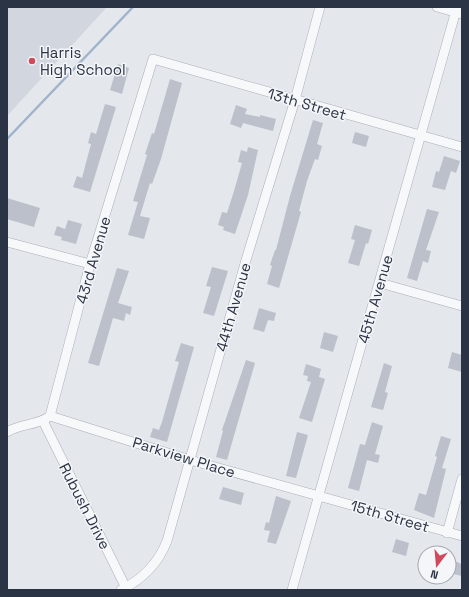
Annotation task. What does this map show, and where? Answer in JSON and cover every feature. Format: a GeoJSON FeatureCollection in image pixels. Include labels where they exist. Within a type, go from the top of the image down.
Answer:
{"type":"FeatureCollection","features":[{"type":"Feature","properties":{"kind":"street","name":"44th Avenue"},"geometry":{"type":"LineString","coordinates":[[125,589],[150,570],[162,553],[190,460],[246,260],[295,100],[320,7]]}},
{"type":"Feature","properties":{"kind":"street"},"geometry":{"type":"LineString","coordinates":[[437,7],[458,11]]}},
{"type":"Feature","properties":{"kind":"street","name":"45th Avenue"},"geometry":{"type":"LineString","coordinates":[[292,590],[458,11]]}},
{"type":"Feature","properties":{"kind":"street","name":"13th Street"},"geometry":{"type":"LineString","coordinates":[[153,59],[462,147]]}},
{"type":"Feature","properties":{"kind":"street","name":"43rd Avenue"},"geometry":{"type":"LineString","coordinates":[[47,419],[90,264],[153,59]]}},
{"type":"Feature","properties":{"kind":"street"},"geometry":{"type":"LineString","coordinates":[[7,242],[90,264]]}},
{"type":"Feature","properties":{"kind":"street"},"geometry":{"type":"LineString","coordinates":[[380,283],[462,306]]}},
{"type":"Feature","properties":{"kind":"street"},"geometry":{"type":"LineString","coordinates":[[7,432],[16,426],[47,419]]}},
{"type":"Feature","properties":{"kind":"street","name":"Parkview Place"},"geometry":{"type":"LineString","coordinates":[[47,419],[318,496]]}},
{"type":"Feature","properties":{"kind":"street","name":"Rubush Drive"},"geometry":{"type":"LineString","coordinates":[[47,419],[125,589]]}},
{"type":"Feature","properties":{"kind":"street"},"geometry":{"type":"LineString","coordinates":[[447,532],[462,479]]}},
{"type":"Feature","properties":{"kind":"street","name":"15th Street"},"geometry":{"type":"LineString","coordinates":[[318,496],[462,536]]}},
{"type":"Feature","properties":{"kind":"shaded area","name":"Harris High School"},"geometry":{"type":"Polygon","coordinates":[[[7,7],[107,7],[7,116],[7,7]]]}},
{"type":"Feature","properties":{"kind":"building"},"geometry":{"type":"Polygon","coordinates":[[[118,64],[129,68],[122,94],[110,90],[118,64]]]}},
{"type":"Feature","properties":{"kind":"building"},"geometry":{"type":"Polygon","coordinates":[[[170,79],[182,83],[161,159],[152,184],[150,183],[140,216],[150,218],[144,239],[128,235],[138,202],[133,201],[147,155],[145,154],[152,133],[154,134],[170,79]]]}},
{"type":"Feature","properties":{"kind":"building"},"geometry":{"type":"Polygon","coordinates":[[[105,104],[116,107],[90,192],[73,187],[77,176],[82,178],[91,144],[88,143],[91,132],[96,134],[105,104]]]}},
{"type":"Feature","properties":{"kind":"building"},"geometry":{"type":"Polygon","coordinates":[[[236,105],[247,109],[245,114],[260,117],[260,115],[276,119],[273,131],[243,123],[241,128],[230,124],[236,105]]]}},
{"type":"Feature","properties":{"kind":"building"},"geometry":{"type":"Polygon","coordinates":[[[313,120],[323,123],[317,144],[322,146],[318,160],[315,159],[307,181],[299,211],[301,212],[279,288],[267,284],[272,266],[270,265],[276,250],[290,196],[313,120]]]}},
{"type":"Feature","properties":{"kind":"building"},"geometry":{"type":"Polygon","coordinates":[[[355,132],[369,136],[366,147],[352,143],[355,132]]]}},
{"type":"Feature","properties":{"kind":"building"},"geometry":{"type":"Polygon","coordinates":[[[248,147],[258,150],[248,195],[235,234],[223,230],[224,227],[218,225],[222,212],[227,213],[234,191],[242,163],[238,162],[241,150],[247,152],[248,147]]]}},
{"type":"Feature","properties":{"kind":"building"},"geometry":{"type":"Polygon","coordinates":[[[444,156],[460,161],[456,173],[451,171],[445,190],[432,187],[436,171],[439,172],[444,156]]]}},
{"type":"Feature","properties":{"kind":"building"},"geometry":{"type":"Polygon","coordinates":[[[7,198],[40,208],[34,227],[7,219],[7,198]]]}},
{"type":"Feature","properties":{"kind":"building"},"geometry":{"type":"Polygon","coordinates":[[[427,209],[439,212],[426,250],[431,251],[428,263],[423,261],[417,281],[407,278],[427,209]]]}},
{"type":"Feature","properties":{"kind":"building"},"geometry":{"type":"Polygon","coordinates":[[[68,220],[82,224],[76,244],[61,240],[62,237],[54,235],[57,226],[65,229],[68,220]]]}},
{"type":"Feature","properties":{"kind":"building"},"geometry":{"type":"Polygon","coordinates":[[[355,225],[372,230],[368,244],[366,243],[359,266],[348,263],[355,240],[351,239],[355,225]]]}},
{"type":"Feature","properties":{"kind":"building"},"geometry":{"type":"Polygon","coordinates":[[[212,267],[228,271],[214,316],[203,313],[211,287],[206,286],[212,267]]]}},
{"type":"Feature","properties":{"kind":"building"},"geometry":{"type":"Polygon","coordinates":[[[117,268],[129,271],[118,303],[132,307],[130,315],[126,313],[124,321],[113,318],[99,366],[88,363],[117,268]]]}},
{"type":"Feature","properties":{"kind":"building"},"geometry":{"type":"Polygon","coordinates":[[[259,308],[276,313],[274,321],[268,320],[264,332],[253,329],[259,308]]]}},
{"type":"Feature","properties":{"kind":"building"},"geometry":{"type":"Polygon","coordinates":[[[324,332],[338,336],[333,352],[320,348],[324,332]]]}},
{"type":"Feature","properties":{"kind":"building"},"geometry":{"type":"Polygon","coordinates":[[[181,343],[194,347],[167,442],[150,437],[153,428],[159,430],[162,422],[179,362],[175,361],[181,343]]]}},
{"type":"Feature","properties":{"kind":"building"},"geometry":{"type":"Polygon","coordinates":[[[452,352],[462,355],[462,372],[448,368],[452,352]]]}},
{"type":"Feature","properties":{"kind":"building"},"geometry":{"type":"Polygon","coordinates":[[[246,360],[255,363],[227,460],[216,457],[222,430],[246,360]]]}},
{"type":"Feature","properties":{"kind":"building"},"geometry":{"type":"Polygon","coordinates":[[[384,363],[392,366],[385,392],[388,393],[383,410],[371,407],[384,363]]]}},
{"type":"Feature","properties":{"kind":"building"},"geometry":{"type":"Polygon","coordinates":[[[306,364],[321,369],[319,377],[325,379],[312,422],[299,418],[311,382],[307,381],[308,376],[303,375],[306,364]]]}},
{"type":"Feature","properties":{"kind":"building"},"geometry":{"type":"Polygon","coordinates":[[[372,422],[383,426],[375,454],[380,455],[378,463],[367,460],[359,491],[348,488],[360,444],[365,445],[372,422]]]}},
{"type":"Feature","properties":{"kind":"building"},"geometry":{"type":"Polygon","coordinates":[[[297,432],[308,435],[296,478],[286,476],[297,432]]]}},
{"type":"Feature","properties":{"kind":"building"},"geometry":{"type":"Polygon","coordinates":[[[441,436],[451,439],[442,468],[446,469],[434,518],[414,510],[419,493],[426,495],[437,457],[435,456],[441,436]]]}},
{"type":"Feature","properties":{"kind":"building"},"geometry":{"type":"Polygon","coordinates":[[[223,487],[244,493],[241,505],[219,499],[223,487]]]}},
{"type":"Feature","properties":{"kind":"building"},"geometry":{"type":"Polygon","coordinates":[[[276,496],[291,501],[276,544],[267,542],[270,531],[264,530],[266,522],[269,523],[276,496]]]}},
{"type":"Feature","properties":{"kind":"building"},"geometry":{"type":"Polygon","coordinates":[[[396,539],[409,543],[406,556],[392,552],[396,539]]]}},
{"type":"Feature","properties":{"kind":"building"},"geometry":{"type":"Polygon","coordinates":[[[457,562],[462,564],[462,576],[457,575],[457,562]]]}},
{"type":"Feature","properties":{"kind":"waterway"},"geometry":{"type":"LineString","coordinates":[[7,139],[133,7]]}},
{"type":"Feature","properties":{"kind":"place","name":"Harris High School"},"geometry":{"type":"Point","coordinates":[32,61]}}]}
